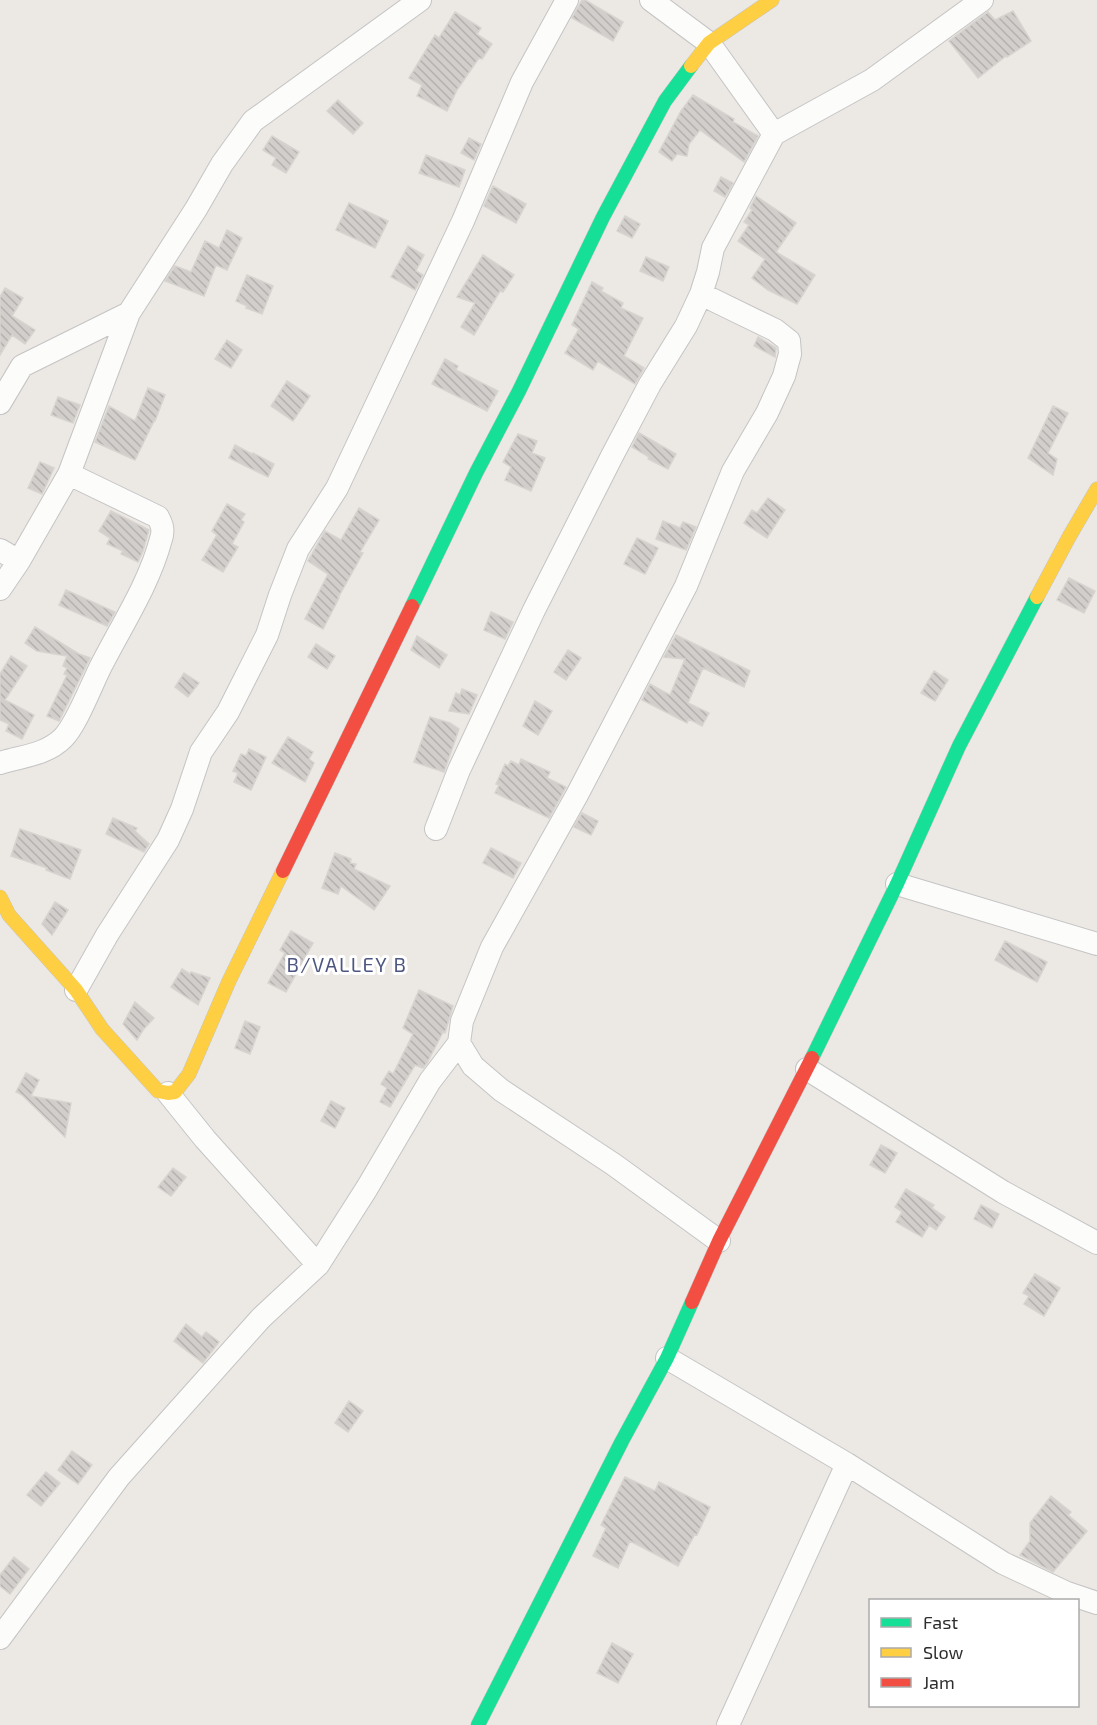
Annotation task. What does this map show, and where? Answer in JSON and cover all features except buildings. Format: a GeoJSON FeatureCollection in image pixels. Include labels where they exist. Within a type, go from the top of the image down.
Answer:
{"type":"FeatureCollection","features":[{"type":"Feature","properties":{"kind":"street"},"geometry":{"type":"LineString","coordinates":[[0,589],[9,555],[69,474],[129,313],[222,164],[253,121],[420,0]]}},
{"type":"Feature","properties":{"kind":"street"},"geometry":{"type":"LineString","coordinates":[[76,990],[107,935],[168,840],[182,809],[201,752],[228,712],[262,644],[298,549],[337,488],[463,221],[522,82],[567,0]]}},
{"type":"Feature","properties":{"kind":"street"},"geometry":{"type":"LineString","coordinates":[[651,0],[709,43],[774,134]]}},
{"type":"Feature","properties":{"kind":"street"},"geometry":{"type":"LineString","coordinates":[[0,897],[9,915],[76,990],[102,1029],[158,1091],[174,1092],[180,1087],[189,1074],[229,981],[603,217],[665,100],[709,43],[772,0]]}},
{"type":"Feature","properties":{"kind":"street"},"geometry":{"type":"LineString","coordinates":[[436,829],[459,770],[540,600],[650,384],[686,326],[701,294],[713,248],[774,134],[872,80],[982,0]]}},
{"type":"Feature","properties":{"kind":"street"},"geometry":{"type":"LineString","coordinates":[[0,1638],[119,1478],[261,1318],[318,1265],[367,1188],[430,1081],[459,1043],[462,1021],[492,947],[577,795],[687,586],[733,471],[767,413],[784,376],[790,354],[789,341],[775,330],[701,294]]}},
{"type":"Feature","properties":{"kind":"street"},"geometry":{"type":"LineString","coordinates":[[0,403],[22,366],[129,313]]}},
{"type":"Feature","properties":{"kind":"street"},"geometry":{"type":"LineString","coordinates":[[0,763],[50,748],[68,732],[144,587],[162,537],[163,526],[158,517],[69,474]]}},
{"type":"Feature","properties":{"kind":"street"},"geometry":{"type":"LineString","coordinates":[[478,1725],[622,1441],[667,1358],[719,1241],[807,1069],[897,884],[959,746],[1069,537],[1097,489]]}},
{"type":"Feature","properties":{"kind":"street"},"geometry":{"type":"LineString","coordinates":[[897,884],[1097,945]]}},
{"type":"Feature","properties":{"kind":"street"},"geometry":{"type":"LineString","coordinates":[[459,1043],[473,1066],[501,1090],[613,1164],[719,1241]]}},
{"type":"Feature","properties":{"kind":"street"},"geometry":{"type":"LineString","coordinates":[[807,1069],[1003,1192],[1097,1243]]}},
{"type":"Feature","properties":{"kind":"street"},"geometry":{"type":"LineString","coordinates":[[168,1093],[205,1139],[318,1265]]}},
{"type":"Feature","properties":{"kind":"street"},"geometry":{"type":"LineString","coordinates":[[667,1358],[847,1464],[1003,1563],[1067,1593],[1097,1603]]}},
{"type":"Feature","properties":{"kind":"street"},"geometry":{"type":"LineString","coordinates":[[728,1725],[847,1464]]}},
{"type":"Feature","properties":{"kind":"traffic: fast"},"geometry":{"type":"LineString","coordinates":[[412,606],[603,217],[665,101],[691,66]]}},
{"type":"Feature","properties":{"kind":"traffic: fast"},"geometry":{"type":"LineString","coordinates":[[812,1058],[897,884],[959,746],[1037,597]]}},
{"type":"Feature","properties":{"kind":"traffic: fast"},"geometry":{"type":"LineString","coordinates":[[478,1725],[622,1441],[667,1358],[692,1302]]}},
{"type":"Feature","properties":{"kind":"traffic: slow"},"geometry":{"type":"LineString","coordinates":[[691,66],[709,43],[772,0]]}},
{"type":"Feature","properties":{"kind":"traffic: slow"},"geometry":{"type":"LineString","coordinates":[[1037,597],[1097,489]]}},
{"type":"Feature","properties":{"kind":"traffic: slow"},"geometry":{"type":"LineString","coordinates":[[0,897],[9,915],[76,990],[102,1029],[158,1091],[168,1093],[175,1092],[189,1074],[229,981],[283,871]]}},
{"type":"Feature","properties":{"kind":"traffic: jam"},"geometry":{"type":"LineString","coordinates":[[283,871],[412,606]]}},
{"type":"Feature","properties":{"kind":"traffic: jam"},"geometry":{"type":"LineString","coordinates":[[692,1302],[719,1241],[812,1058]]}},
{"type":"Feature","properties":{"kind":"district","name":"B/VALLEY B"},"geometry":{"type":"Point","coordinates":[347,965]}}]}
